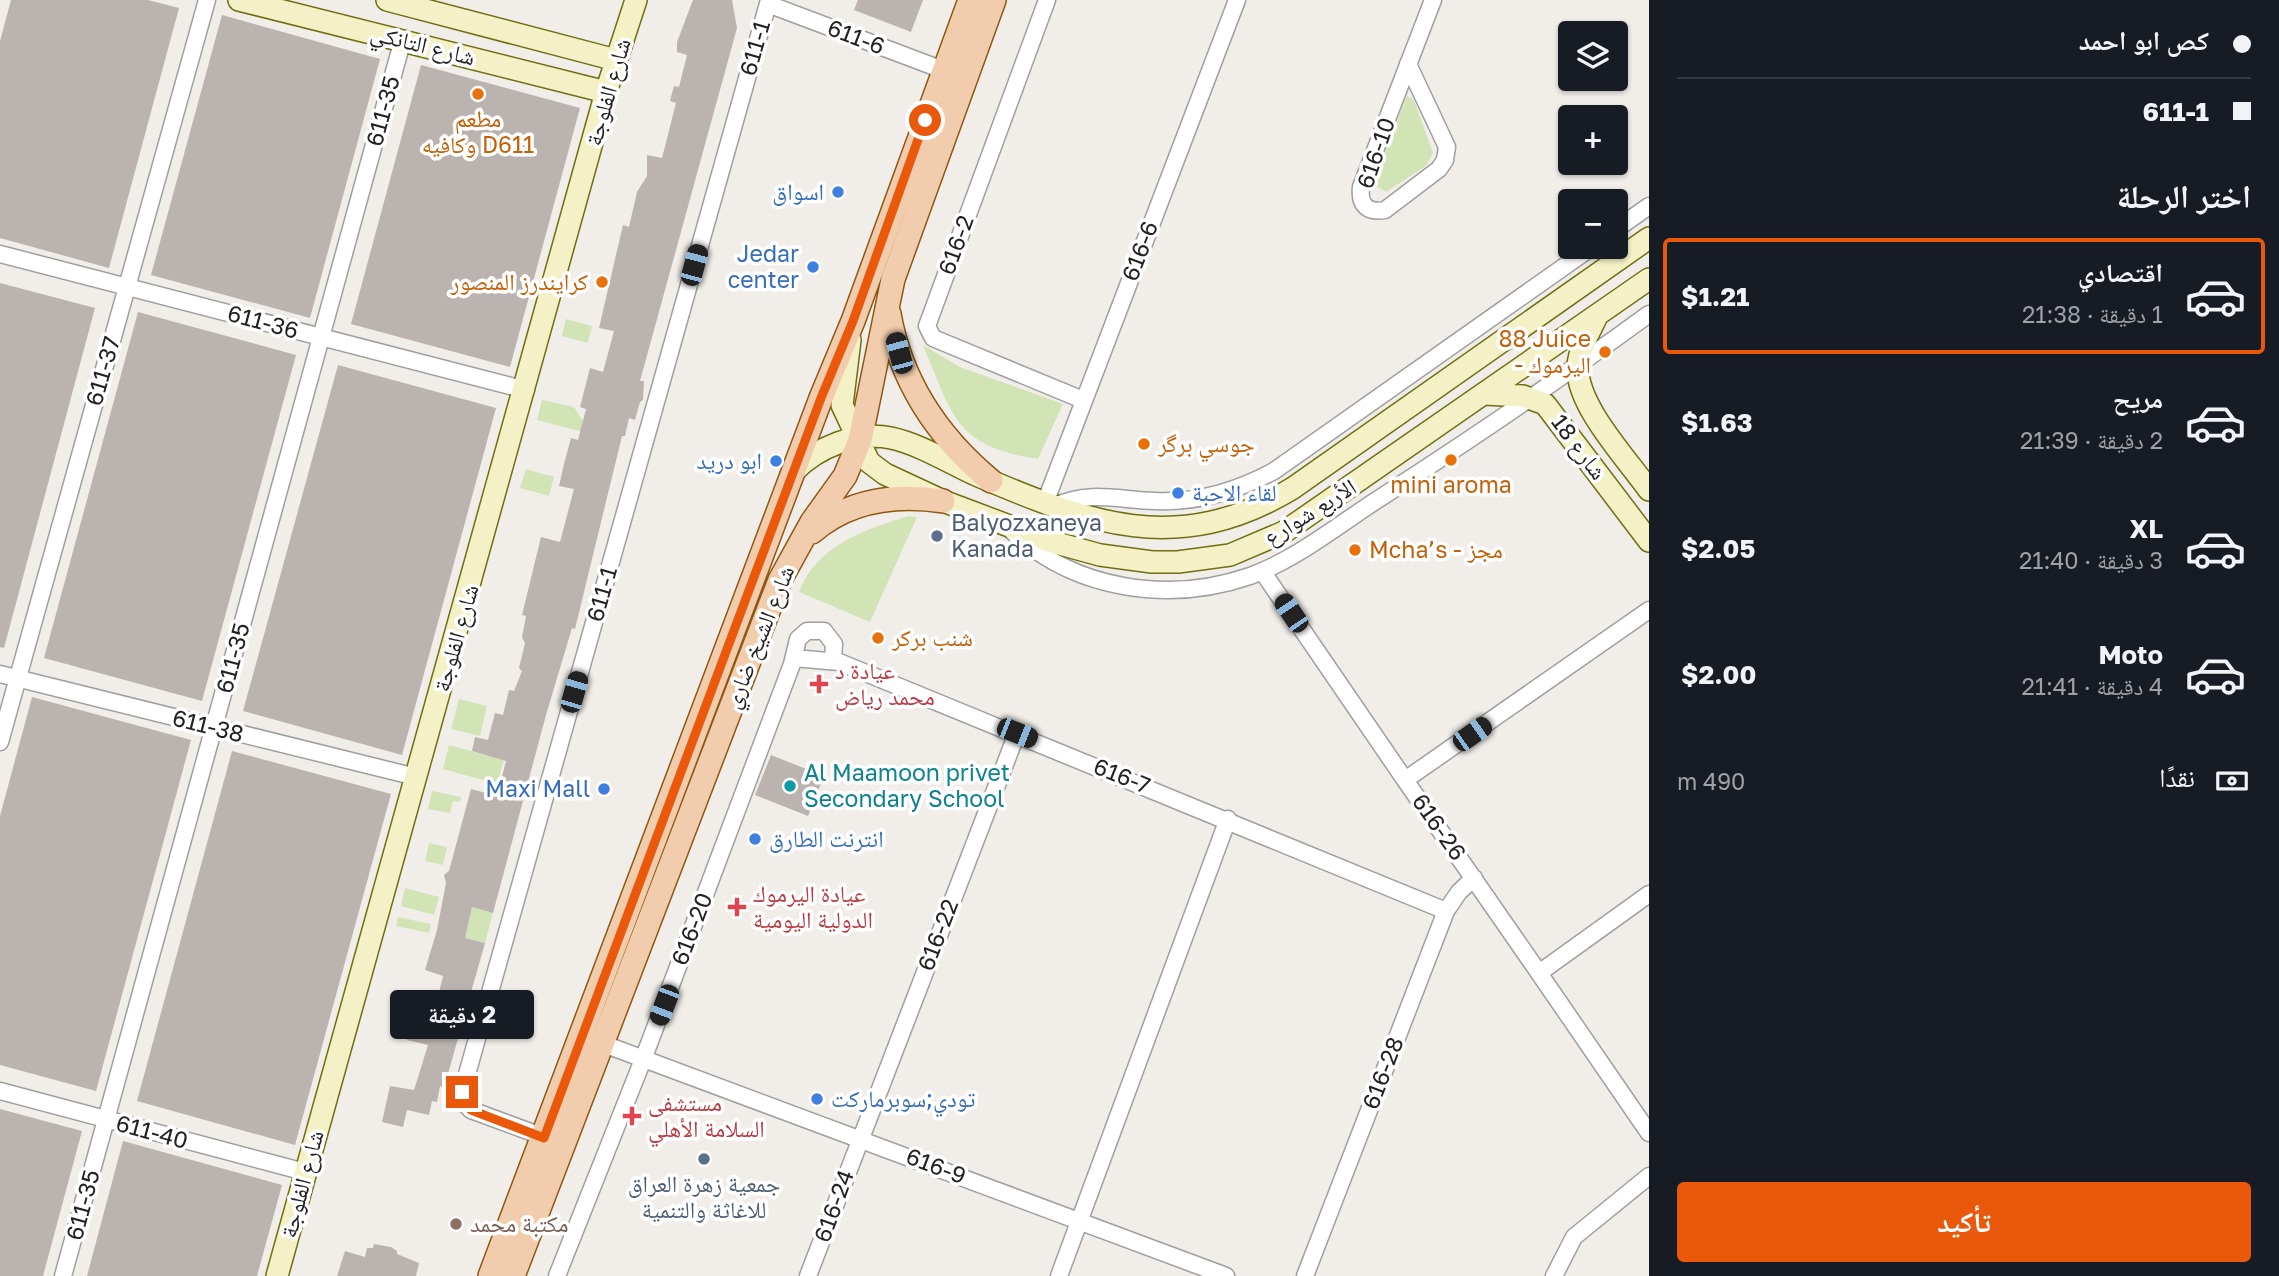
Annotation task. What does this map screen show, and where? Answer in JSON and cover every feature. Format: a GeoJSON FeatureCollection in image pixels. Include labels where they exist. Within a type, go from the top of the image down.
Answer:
{"type":"FeatureCollection","features":[{"type":"Feature","properties":{"kind":"main road","name":"شارع الشيخ ضاري"},"geometry":{"type":"LineString","coordinates":[[490,1276],[853,321],[970,0]]}},
{"type":"Feature","properties":{"kind":"main road","name":"شارع الشيخ ضاري"},"geometry":{"type":"LineString","coordinates":[[513,1276],[775,593],[799,543],[845,477],[860,440],[887,302],[900,257],[994,0]]}},
{"type":"Feature","properties":{"kind":"main road"},"geometry":{"type":"LineString","coordinates":[[887,302],[899,353],[920,401],[952,445],[991,481]]}},
{"type":"Feature","properties":{"kind":"main road"},"geometry":{"type":"LineString","coordinates":[[799,543],[819,526],[866,503],[891,498],[943,501]]}},
{"type":"Feature","properties":{"kind":"street","name":"611-37"},"geometry":{"type":"LineString","coordinates":[[0,742],[207,0]]}},
{"type":"Feature","properties":{"kind":"street","name":"شارع التانكي"},"geometry":{"type":"LineString","coordinates":[[239,0],[606,92]]}},
{"type":"Feature","properties":{"kind":"street","name":"شارع التانكي"},"geometry":{"type":"LineString","coordinates":[[387,0],[437,6],[616,60]]}},
{"type":"Feature","properties":{"kind":"street","name":"شارع الفلوجة"},"geometry":{"type":"LineString","coordinates":[[277,1276],[526,390],[606,92],[636,0]]}},
{"type":"Feature","properties":{"kind":"street","name":"616-2"},"geometry":{"type":"LineString","coordinates":[[1047,0],[927,326],[933,338],[1083,400]]}},
{"type":"Feature","properties":{"kind":"street","name":"616-6"},"geometry":{"type":"LineString","coordinates":[[1050,504],[1083,400],[1237,0]]}},
{"type":"Feature","properties":{"kind":"street","name":"616-10"},"geometry":{"type":"LineString","coordinates":[[1408,64],[1447,147],[1445,160],[1440,169],[1385,210],[1374,212],[1365,208],[1360,199],[1361,187],[1408,64],[1433,0]]}},
{"type":"Feature","properties":{"kind":"street","name":"611-6"},"geometry":{"type":"LineString","coordinates":[[769,2],[943,70]]}},
{"type":"Feature","properties":{"kind":"street","name":"611-1"},"geometry":{"type":"LineString","coordinates":[[544,1138],[471,1110],[464,1103],[462,1092],[769,2]]}},
{"type":"Feature","properties":{"kind":"street","name":"611-35"},"geometry":{"type":"LineString","coordinates":[[63,1276],[402,39]]}},
{"type":"Feature","properties":{"kind":"street"},"geometry":{"type":"LineString","coordinates":[[1628,221],[1649,206]]}},
{"type":"Feature","properties":{"kind":"street","name":"الأربع شوارع"},"geometry":{"type":"LineString","coordinates":[[794,471],[819,450],[860,440],[895,439],[1050,504],[1110,522],[1164,529],[1219,522],[1257,508],[1293,488],[1649,238]]}},
{"type":"Feature","properties":{"kind":"street","name":"611-36"},"geometry":{"type":"LineString","coordinates":[[0,254],[526,390]]}},
{"type":"Feature","properties":{"kind":"street"},"geometry":{"type":"LineString","coordinates":[[1050,504],[1094,495],[1180,501],[1229,492],[1252,483],[1274,471],[1575,259]]}},
{"type":"Feature","properties":{"kind":"street","name":"الأربع شوارع"},"geometry":{"type":"LineString","coordinates":[[853,321],[842,405],[874,468],[943,501],[1008,527],[1126,560],[1178,562],[1230,555],[1284,532],[1649,279]]}},
{"type":"Feature","properties":{"kind":"street"},"geometry":{"type":"LineString","coordinates":[[1008,527],[1036,551],[1066,570],[1122,587],[1212,585],[1262,571],[1312,542],[1535,398],[1649,314]]}},
{"type":"Feature","properties":{"kind":"street"},"geometry":{"type":"LineString","coordinates":[[1578,366],[1597,316]]}},
{"type":"Feature","properties":{"kind":"street","name":"شارع 18"},"geometry":{"type":"LineString","coordinates":[[1578,366],[1583,396],[1649,490]]}},
{"type":"Feature","properties":{"kind":"street","name":"شارع 18"},"geometry":{"type":"LineString","coordinates":[[1484,394],[1535,398],[1553,412],[1649,541]]}},
{"type":"Feature","properties":{"kind":"street"},"geometry":{"type":"LineString","coordinates":[[1262,571],[1405,780]]}},
{"type":"Feature","properties":{"kind":"street","name":"616-26"},"geometry":{"type":"LineString","coordinates":[[1649,610],[1405,780],[1649,1133]]}},
{"type":"Feature","properties":{"kind":"street","name":"616-20"},"geometry":{"type":"LineString","coordinates":[[557,1276],[644,1057],[794,658],[798,639],[807,631],[818,629],[832,638],[833,660]]}},
{"type":"Feature","properties":{"kind":"street","name":"616-7"},"geometry":{"type":"LineString","coordinates":[[794,658],[833,660],[1228,819],[1446,911]]}},
{"type":"Feature","properties":{"kind":"street","name":"611-38"},"geometry":{"type":"LineString","coordinates":[[0,674],[416,777]]}},
{"type":"Feature","properties":{"kind":"street","name":"616-22"},"geometry":{"type":"LineString","coordinates":[[859,1137],[1017,733]]}},
{"type":"Feature","properties":{"kind":"street"},"geometry":{"type":"LineString","coordinates":[[1059,1276],[1228,819]]}},
{"type":"Feature","properties":{"kind":"street","name":"616-28"},"geometry":{"type":"LineString","coordinates":[[1305,1276],[1446,911],[1459,892],[1474,878]]}},
{"type":"Feature","properties":{"kind":"street"},"geometry":{"type":"LineString","coordinates":[[1539,973],[1649,894]]}},
{"type":"Feature","properties":{"kind":"street","name":"616-9"},"geometry":{"type":"LineString","coordinates":[[601,1043],[1226,1276]]}},
{"type":"Feature","properties":{"kind":"street","name":"611-40"},"geometry":{"type":"LineString","coordinates":[[0,1091],[305,1172]]}},
{"type":"Feature","properties":{"kind":"street","name":"616-24"},"geometry":{"type":"LineString","coordinates":[[808,1276],[859,1137]]}},
{"type":"Feature","properties":{"kind":"street"},"geometry":{"type":"LineString","coordinates":[[1554,1276],[1574,1237],[1649,1176]]}},
{"type":"Feature","properties":{"kind":"green space"},"geometry":{"type":"Polygon","coordinates":[[[1407,96],[1414,100],[1433,153],[1426,166],[1386,192],[1376,186],[1374,181],[1407,96]]]}},
{"type":"Feature","properties":{"kind":"green space"},"geometry":{"type":"Polygon","coordinates":[[[566,319],[592,326],[588,343],[562,336],[566,319]]]}},
{"type":"Feature","properties":{"kind":"green space"},"geometry":{"type":"Polygon","coordinates":[[[923,345],[960,367],[1063,404],[1038,459],[989,446],[960,424],[950,409],[923,345]]]}},
{"type":"Feature","properties":{"kind":"green space"},"geometry":{"type":"Polygon","coordinates":[[[542,400],[574,407],[587,427],[586,433],[537,420],[542,400]]]}},
{"type":"Feature","properties":{"kind":"green space"},"geometry":{"type":"Polygon","coordinates":[[[526,469],[554,477],[549,496],[520,488],[526,469]]]}},
{"type":"Feature","properties":{"kind":"green space"},"geometry":{"type":"Polygon","coordinates":[[[908,516],[917,517],[870,622],[799,592],[807,576],[829,551],[859,534],[908,516]]]}},
{"type":"Feature","properties":{"kind":"green space"},"geometry":{"type":"Polygon","coordinates":[[[459,699],[487,706],[480,736],[451,729],[459,699]]]}},
{"type":"Feature","properties":{"kind":"green space"},"geometry":{"type":"Polygon","coordinates":[[[449,745],[504,760],[497,784],[443,769],[449,745]]]}},
{"type":"Feature","properties":{"kind":"green space"},"geometry":{"type":"Polygon","coordinates":[[[432,791],[461,797],[460,802],[453,801],[450,813],[428,809],[432,791]]]}},
{"type":"Feature","properties":{"kind":"green space"},"geometry":{"type":"Polygon","coordinates":[[[429,843],[447,847],[443,865],[425,861],[429,843]]]}},
{"type":"Feature","properties":{"kind":"green space"},"geometry":{"type":"Polygon","coordinates":[[[405,888],[439,897],[434,915],[401,906],[405,888]]]}},
{"type":"Feature","properties":{"kind":"green space"},"geometry":{"type":"Polygon","coordinates":[[[472,907],[493,913],[485,943],[465,938],[472,907]]]}},
{"type":"Feature","properties":{"kind":"green space"},"geometry":{"type":"Polygon","coordinates":[[[398,917],[431,924],[429,933],[396,926],[398,917]]]}},
{"type":"Feature","properties":{"kind":"building"},"geometry":{"type":"Polygon","coordinates":[[[11,0],[148,0],[179,8],[109,268],[0,238],[0,41],[11,0]]]}},
{"type":"Feature","properties":{"kind":"building"},"geometry":{"type":"Polygon","coordinates":[[[693,0],[732,0],[737,28],[640,381],[644,381],[643,400],[635,420],[629,418],[625,436],[622,436],[575,629],[572,628],[546,715],[493,913],[472,907],[465,938],[485,943],[444,1088],[440,1086],[437,1102],[432,1101],[429,1115],[407,1110],[403,1127],[382,1122],[390,1086],[414,1090],[428,1045],[407,1040],[416,1004],[435,1009],[443,976],[425,970],[437,930],[446,883],[444,875],[449,871],[471,789],[497,796],[506,761],[472,751],[475,737],[488,740],[495,713],[503,715],[509,690],[514,691],[522,671],[519,668],[525,643],[522,637],[526,616],[522,615],[541,537],[560,542],[574,489],[559,486],[564,464],[571,438],[578,440],[586,409],[580,407],[590,368],[603,372],[614,331],[599,328],[623,225],[629,227],[637,192],[647,176],[647,155],[662,158],[676,103],[670,101],[674,86],[679,87],[687,55],[677,52],[677,42],[693,0]]]}},
{"type":"Feature","properties":{"kind":"building"},"geometry":{"type":"Polygon","coordinates":[[[858,0],[923,0],[911,32],[854,10],[858,0]]]}},
{"type":"Feature","properties":{"kind":"building"},"geometry":{"type":"Polygon","coordinates":[[[222,15],[380,59],[310,318],[151,275],[222,15]]]}},
{"type":"Feature","properties":{"kind":"building"},"geometry":{"type":"Polygon","coordinates":[[[421,65],[580,108],[510,367],[351,324],[421,65]]]}},
{"type":"Feature","properties":{"kind":"building"},"geometry":{"type":"Polygon","coordinates":[[[0,283],[95,308],[4,648],[0,647],[0,283]]]}},
{"type":"Feature","properties":{"kind":"building"},"geometry":{"type":"Polygon","coordinates":[[[138,312],[296,355],[202,701],[44,658],[138,312]]]}},
{"type":"Feature","properties":{"kind":"building"},"geometry":{"type":"Polygon","coordinates":[[[338,365],[496,408],[402,755],[243,711],[338,365]]]}},
{"type":"Feature","properties":{"kind":"building"},"geometry":{"type":"Polygon","coordinates":[[[32,697],[191,740],[96,1091],[0,1065],[0,816],[32,697]]]}},
{"type":"Feature","properties":{"kind":"building"},"geometry":{"type":"Polygon","coordinates":[[[232,751],[391,794],[295,1145],[137,1101],[232,751]]]}},
{"type":"Feature","properties":{"kind":"building","name":"Al Maamoon privet Secondary School"},"geometry":{"type":"Polygon","coordinates":[[[771,755],[824,776],[808,816],[755,795],[771,755]]]}},
{"type":"Feature","properties":{"kind":"building"},"geometry":{"type":"Polygon","coordinates":[[[0,1109],[82,1131],[43,1276],[0,1276],[0,1109]]]}},
{"type":"Feature","properties":{"kind":"building"},"geometry":{"type":"Polygon","coordinates":[[[123,1141],[282,1185],[257,1276],[87,1276],[123,1141]]]}},
{"type":"Feature","properties":{"kind":"building"},"geometry":{"type":"Polygon","coordinates":[[[374,1244],[391,1247],[397,1254],[419,1263],[416,1276],[337,1276],[345,1251],[365,1257],[367,1248],[373,1248],[374,1244]]]}},
{"type":"Feature","properties":{"kind":"place","name":"مطعم وكافيه D611"},"geometry":{"type":"Point","coordinates":[478,94]}},
{"type":"Feature","properties":{"kind":"place","name":"اسواق"},"geometry":{"type":"Point","coordinates":[838,192]}},
{"type":"Feature","properties":{"kind":"place","name":"Jedar center"},"geometry":{"type":"Point","coordinates":[813,267]}},
{"type":"Feature","properties":{"kind":"place","name":"كرايندرز المنصور"},"geometry":{"type":"Point","coordinates":[602,282]}},
{"type":"Feature","properties":{"kind":"place","name":"88 Juice - اليرموك"},"geometry":{"type":"Point","coordinates":[1605,352]}},
{"type":"Feature","properties":{"kind":"place","name":"جوسي برگر"},"geometry":{"type":"Point","coordinates":[1144,444]}},
{"type":"Feature","properties":{"kind":"place","name":"mini aroma"},"geometry":{"type":"Point","coordinates":[1451,460]}},
{"type":"Feature","properties":{"kind":"place","name":"ابو دريد"},"geometry":{"type":"Point","coordinates":[776,461]}},
{"type":"Feature","properties":{"kind":"place","name":"لقاء الاحبة"},"geometry":{"type":"Point","coordinates":[1178,493]}},
{"type":"Feature","properties":{"kind":"place","name":"Balyozxaneya Kanada"},"geometry":{"type":"Point","coordinates":[937,536]}},
{"type":"Feature","properties":{"kind":"place","name":"Mcha’s - مجز"},"geometry":{"type":"Point","coordinates":[1355,550]}},
{"type":"Feature","properties":{"kind":"place","name":"شنب بركر"},"geometry":{"type":"Point","coordinates":[878,638]}},
{"type":"Feature","properties":{"kind":"place","name":"عيادة د محمد رياض"},"geometry":{"type":"Point","coordinates":[819,684]}},
{"type":"Feature","properties":{"kind":"place","name":"Al Maamoon privet Secondary School"},"geometry":{"type":"Point","coordinates":[790,786]}},
{"type":"Feature","properties":{"kind":"place","name":"Maxi Mall"},"geometry":{"type":"Point","coordinates":[604,789]}},
{"type":"Feature","properties":{"kind":"place","name":"انترنت الطارق"},"geometry":{"type":"Point","coordinates":[755,839]}},
{"type":"Feature","properties":{"kind":"place","name":"عيادة اليرموك الدولية اليومية"},"geometry":{"type":"Point","coordinates":[737,907]}},
{"type":"Feature","properties":{"kind":"place","name":"تودي;سوبرماركت"},"geometry":{"type":"Point","coordinates":[817,1099]}},
{"type":"Feature","properties":{"kind":"place","name":"مستشفى السلامة الأهلي"},"geometry":{"type":"Point","coordinates":[632,1116]}},
{"type":"Feature","properties":{"kind":"place","name":"جمعية زهرة العراق للاغاثة والتنمية"},"geometry":{"type":"Point","coordinates":[704,1159]}},
{"type":"Feature","properties":{"kind":"place","name":"مكتبة محمد"},"geometry":{"type":"Point","coordinates":[456,1224]}},
{"type":"Feature","properties":{"kind":"route"},"geometry":{"type":"LineString","coordinates":[[462,1092],[464,1103],[471,1110],[544,1138],[821,398],[853,321],[925,120]]}}]}
